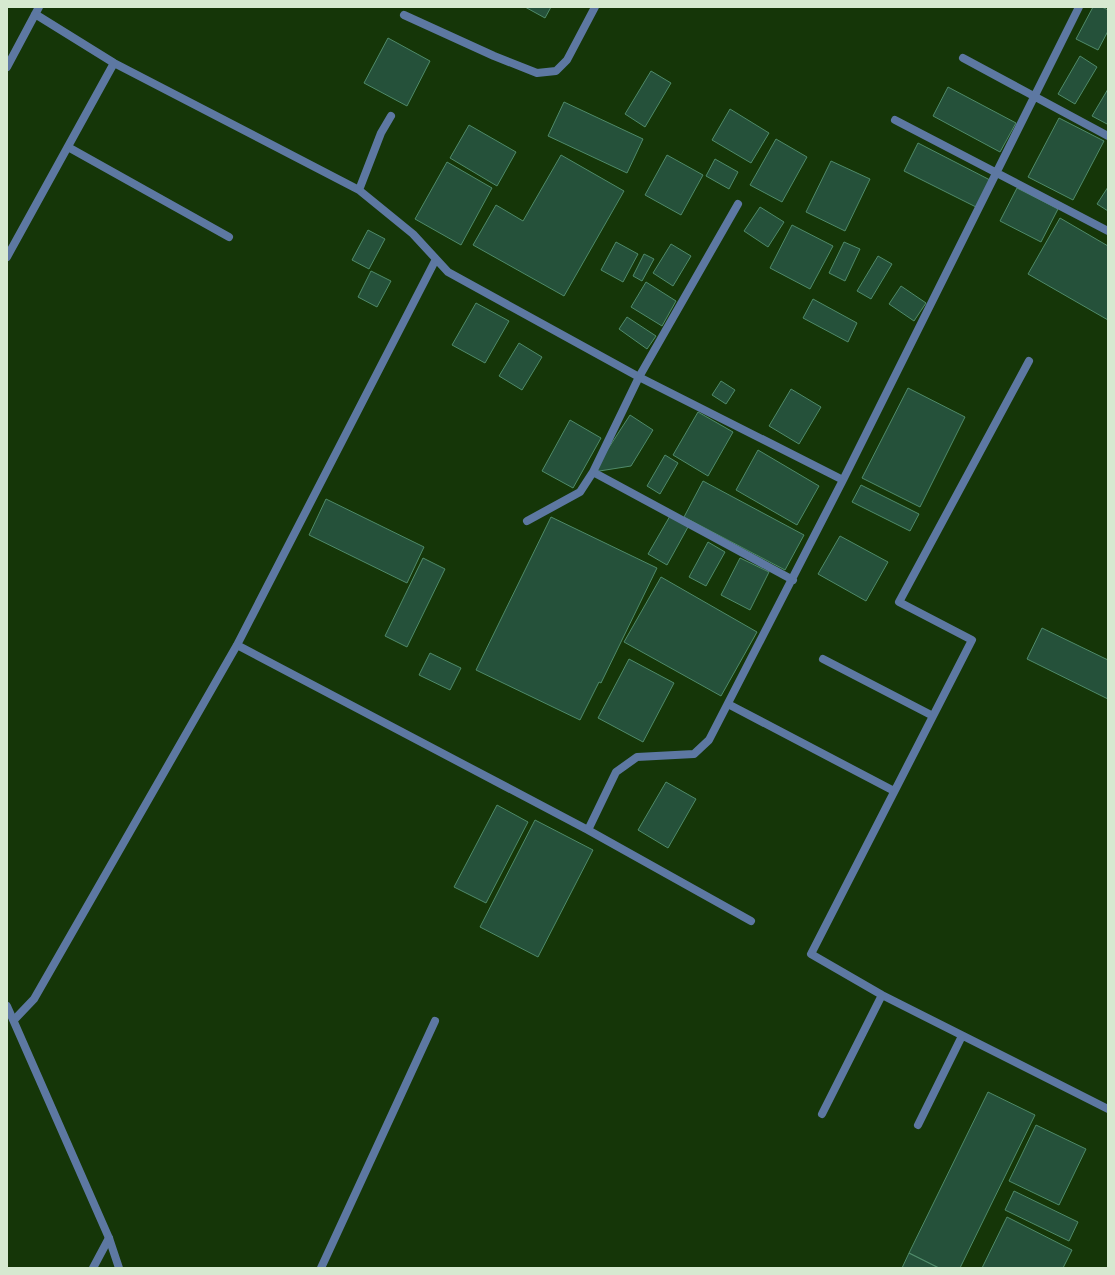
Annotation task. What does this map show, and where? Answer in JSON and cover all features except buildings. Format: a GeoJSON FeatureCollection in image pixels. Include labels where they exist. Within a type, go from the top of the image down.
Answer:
{"type":"FeatureCollection","features":[{"type":"Feature","properties":{"kind":"street"},"geometry":{"type":"LineString","coordinates":[[404,15],[494,56],[537,73],[556,71],[566,60],[596,7]]}},
{"type":"Feature","properties":{"kind":"street"},"geometry":{"type":"LineString","coordinates":[[588,830],[616,772],[637,757],[694,754],[709,740],[793,580],[996,172],[1035,98],[1079,7]]}},
{"type":"Feature","properties":{"kind":"street"},"geometry":{"type":"LineString","coordinates":[[7,67],[37,11],[114,63],[359,190],[413,234],[448,272],[639,378],[843,480]]}},
{"type":"Feature","properties":{"kind":"street"},"geometry":{"type":"LineString","coordinates":[[963,58],[1108,136]]}},
{"type":"Feature","properties":{"kind":"street"},"geometry":{"type":"LineString","coordinates":[[7,257],[114,63]]}},
{"type":"Feature","properties":{"kind":"street"},"geometry":{"type":"LineString","coordinates":[[359,190],[381,133],[391,116]]}},
{"type":"Feature","properties":{"kind":"street"},"geometry":{"type":"LineString","coordinates":[[895,120],[1108,231]]}},
{"type":"Feature","properties":{"kind":"street"},"geometry":{"type":"LineString","coordinates":[[68,147],[229,238]]}},
{"type":"Feature","properties":{"kind":"street"},"geometry":{"type":"LineString","coordinates":[[527,521],[580,492],[593,472],[639,378],[738,204]]}},
{"type":"Feature","properties":{"kind":"street"},"geometry":{"type":"LineString","coordinates":[[14,1020],[34,999],[237,645],[436,259]]}},
{"type":"Feature","properties":{"kind":"street"},"geometry":{"type":"LineString","coordinates":[[1029,361],[899,602],[972,640],[811,954],[882,995],[1108,1109]]}},
{"type":"Feature","properties":{"kind":"street"},"geometry":{"type":"LineString","coordinates":[[593,472],[793,580]]}},
{"type":"Feature","properties":{"kind":"street"},"geometry":{"type":"LineString","coordinates":[[237,645],[588,830],[751,921]]}},
{"type":"Feature","properties":{"kind":"street"},"geometry":{"type":"LineString","coordinates":[[823,659],[933,716]]}},
{"type":"Feature","properties":{"kind":"street"},"geometry":{"type":"LineString","coordinates":[[728,704],[894,791]]}},
{"type":"Feature","properties":{"kind":"street"},"geometry":{"type":"LineString","coordinates":[[822,1114],[882,995]]}},
{"type":"Feature","properties":{"kind":"street"},"geometry":{"type":"LineString","coordinates":[[7,1006],[109,1238],[120,1268]]}},
{"type":"Feature","properties":{"kind":"street"},"geometry":{"type":"LineString","coordinates":[[321,1268],[435,1021]]}},
{"type":"Feature","properties":{"kind":"street"},"geometry":{"type":"LineString","coordinates":[[918,1125],[962,1036]]}},
{"type":"Feature","properties":{"kind":"street"},"geometry":{"type":"LineString","coordinates":[[93,1268],[109,1238]]}}]}
